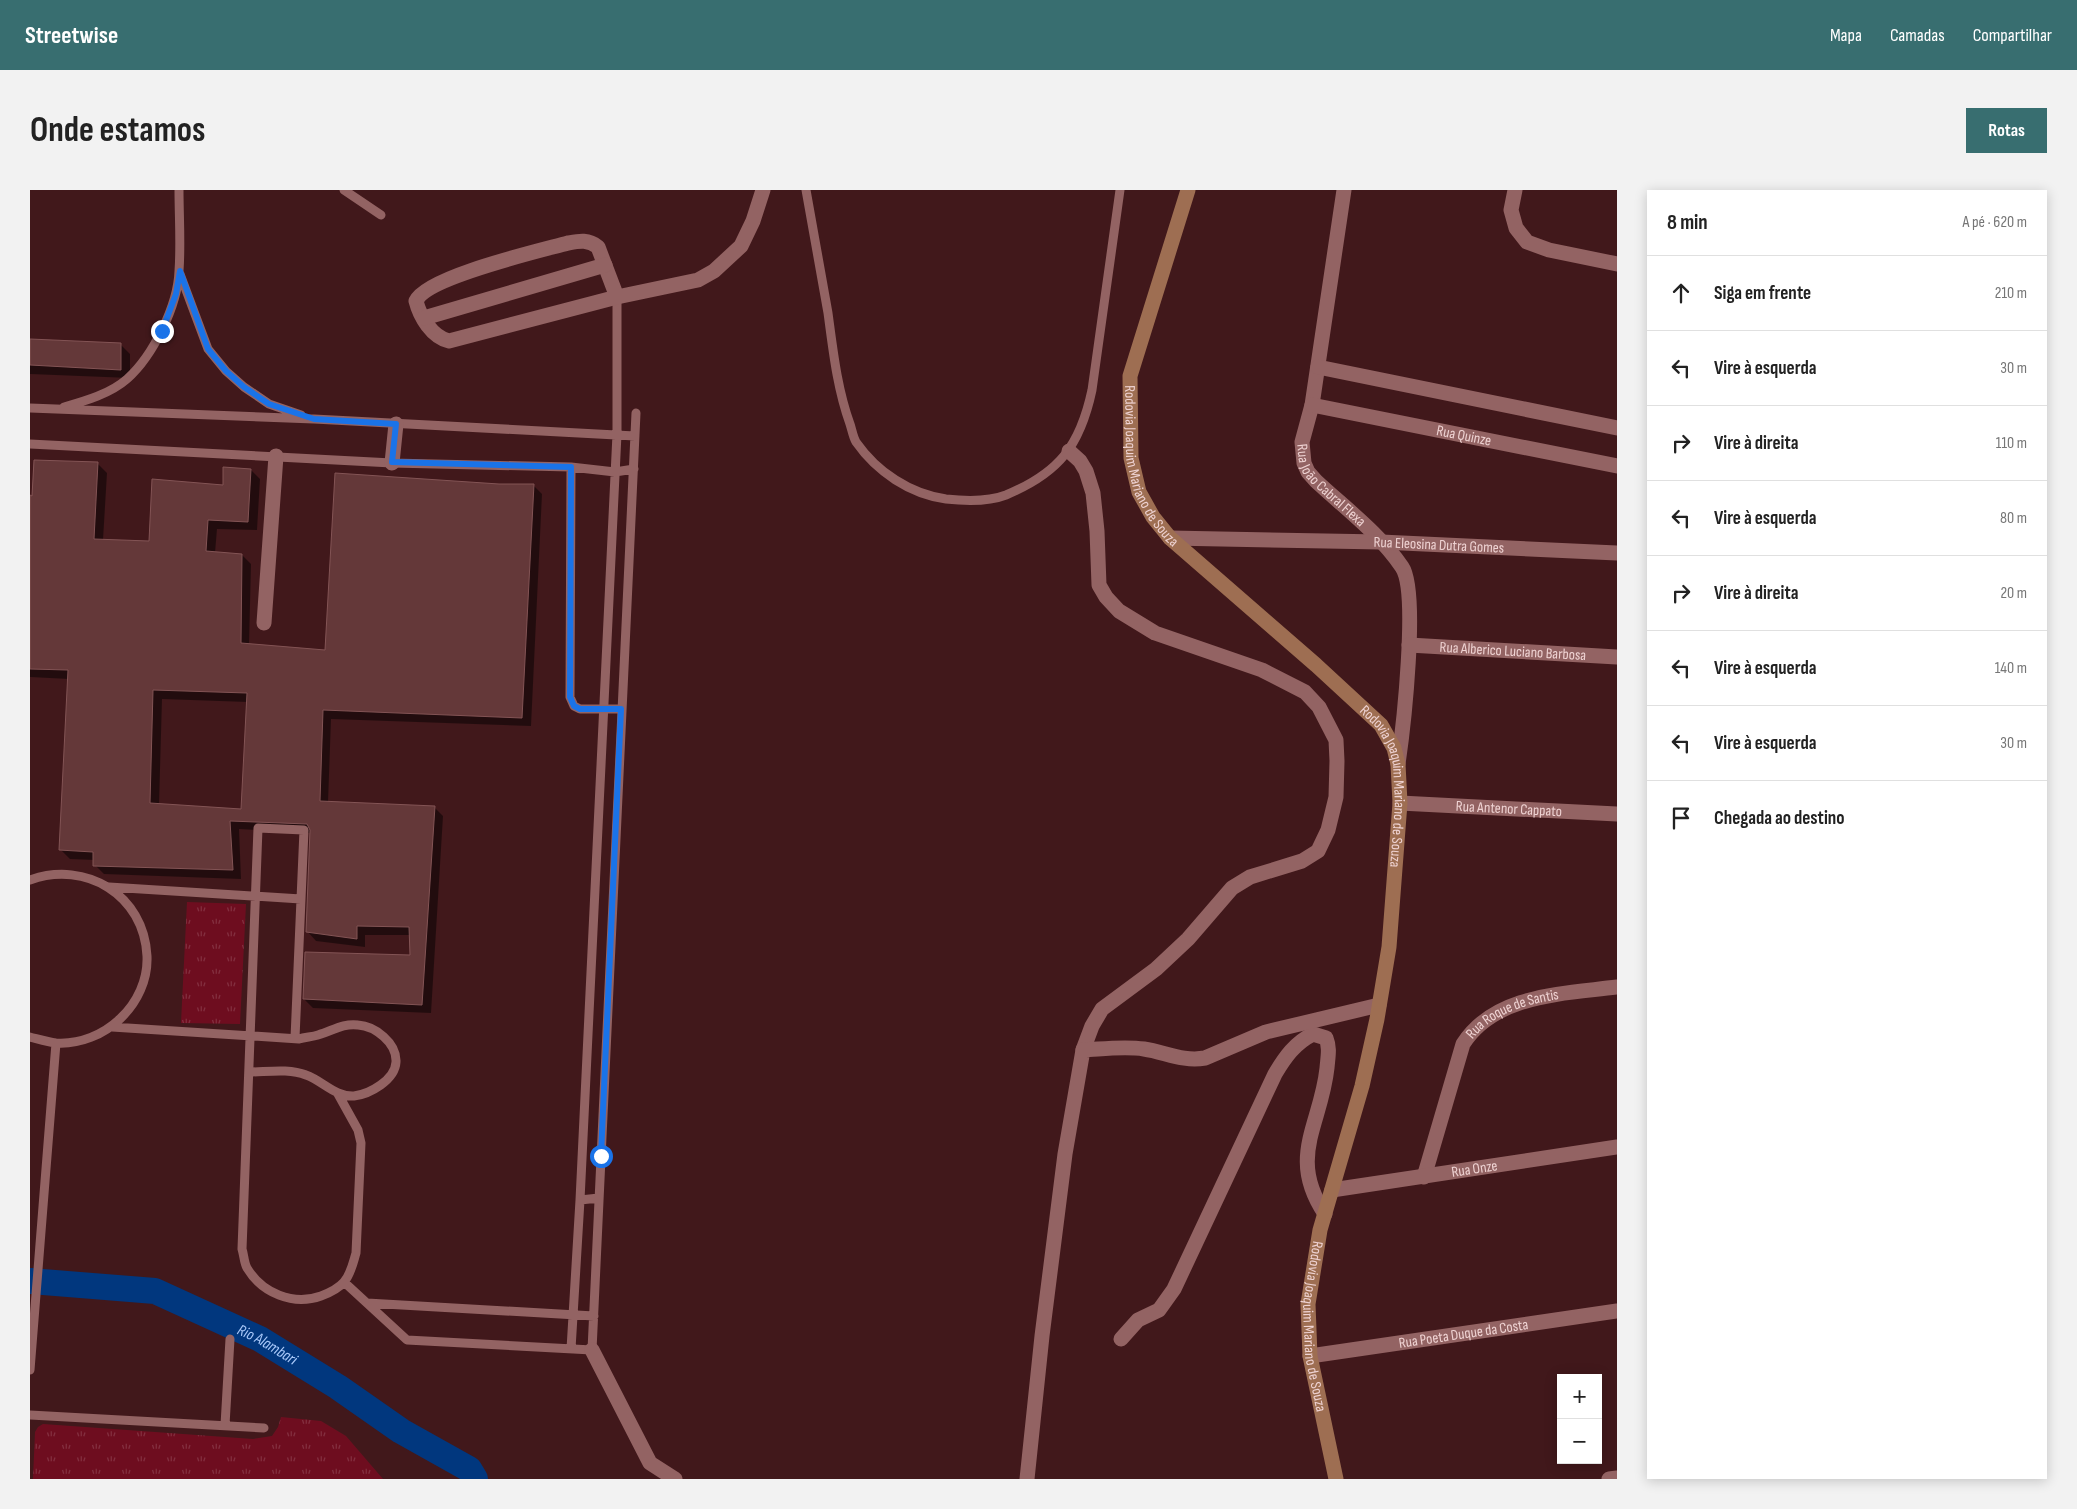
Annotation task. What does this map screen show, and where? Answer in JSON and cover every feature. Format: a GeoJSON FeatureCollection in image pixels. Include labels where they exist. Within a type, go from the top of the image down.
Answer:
{"type":"FeatureCollection","features":[{"type":"Feature","properties":{"kind":"main road","name":"Rodovia Joaquim Mariano de Souza"},"geometry":{"type":"LineString","coordinates":[[1188,190],[1130,376],[1131,458],[1139,492],[1153,517],[1170,538],[1316,665],[1381,726],[1394,748],[1398,764],[1400,803],[1389,947],[1362,1086],[1320,1230],[1308,1304],[1310,1356],[1336,1479]]}},
{"type":"Feature","properties":{"kind":"street"},"geometry":{"type":"LineString","coordinates":[[617,296],[598,247],[592,242],[582,240],[452,277],[422,292],[416,301],[424,318],[437,336],[449,341],[617,296],[698,280],[714,271],[741,246],[754,221],[763,190]]}},
{"type":"Feature","properties":{"kind":"street","name":"Rua João Cabral Flexa"},"geometry":{"type":"LineString","coordinates":[[1344,190],[1312,405],[1302,442],[1302,452],[1308,472],[1381,542],[1404,569],[1409,594],[1409,645],[1405,718],[1398,764]]}},
{"type":"Feature","properties":{"kind":"street"},"geometry":{"type":"LineString","coordinates":[[1514,190],[1511,210],[1516,228],[1527,242],[1549,250],[1617,264]]}},
{"type":"Feature","properties":{"kind":"street"},"geometry":{"type":"LineString","coordinates":[[424,318],[605,266]]}},
{"type":"Feature","properties":{"kind":"street"},"geometry":{"type":"LineString","coordinates":[[1318,367],[1617,428]]}},
{"type":"Feature","properties":{"kind":"street","name":"Rua Quinze"},"geometry":{"type":"LineString","coordinates":[[1312,405],[1617,466]]}},
{"type":"Feature","properties":{"kind":"street"},"geometry":{"type":"LineString","coordinates":[[392,462],[396,424]]}},
{"type":"Feature","properties":{"kind":"street"},"geometry":{"type":"LineString","coordinates":[[1026,1479],[1064,1163],[1082,1050],[1092,1026],[1102,1009],[1156,969],[1188,939],[1232,888],[1250,877],[1302,861],[1318,851],[1328,830],[1336,797],[1336,740],[1319,707],[1305,692],[1262,670],[1155,633],[1119,611],[1106,597],[1099,585],[1093,492],[1086,471],[1080,461],[1069,451]]}},
{"type":"Feature","properties":{"kind":"street"},"geometry":{"type":"LineString","coordinates":[[264,623],[276,456]]}},
{"type":"Feature","properties":{"kind":"street","name":"Rua Eleosina Dutra Gomes"},"geometry":{"type":"LineString","coordinates":[[1170,538],[1381,542],[1617,553]]}},
{"type":"Feature","properties":{"kind":"street","name":"Rua Alberico Luciano Barbosa"},"geometry":{"type":"LineString","coordinates":[[1409,645],[1617,657]]}},
{"type":"Feature","properties":{"kind":"street","name":"Rua Antenor Cappato"},"geometry":{"type":"LineString","coordinates":[[1400,803],[1617,814]]}},
{"type":"Feature","properties":{"kind":"street","name":"Rua Roque de Santis"},"geometry":{"type":"LineString","coordinates":[[1424,1177],[1463,1044],[1472,1031],[1490,1017],[1509,1006],[1557,994],[1617,987]]}},
{"type":"Feature","properties":{"kind":"street"},"geometry":{"type":"LineString","coordinates":[[1082,1050],[1145,1049],[1180,1058],[1205,1058],[1266,1032],[1379,1006]]}},
{"type":"Feature","properties":{"kind":"street"},"geometry":{"type":"LineString","coordinates":[[1121,1339],[1138,1320],[1159,1310],[1174,1289],[1275,1074],[1286,1054],[1302,1039],[1313,1034],[1326,1038],[1330,1046],[1326,1081],[1310,1135],[1306,1160],[1313,1197],[1325,1214]]}},
{"type":"Feature","properties":{"kind":"street","name":"Rua Onze"},"geometry":{"type":"LineString","coordinates":[[1332,1190],[1617,1147]]}},
{"type":"Feature","properties":{"kind":"street","name":"Rua Poeta Duque da Costa"},"geometry":{"type":"LineString","coordinates":[[1310,1356],[1617,1311]]}},
{"type":"Feature","properties":{"kind":"street"},"geometry":{"type":"LineString","coordinates":[[592,1350],[650,1463],[675,1479]]}},
{"type":"Feature","properties":{"kind":"street"},"geometry":{"type":"LineString","coordinates":[[1609,1479],[1617,1478]]}},
{"type":"Feature","properties":{"kind":"lane"},"geometry":{"type":"LineString","coordinates":[[57,409],[104,393],[127,379],[162,331],[176,294],[180,271],[179,190]]}},
{"type":"Feature","properties":{"kind":"lane"},"geometry":{"type":"LineString","coordinates":[[344,190],[380,215]]}},
{"type":"Feature","properties":{"kind":"lane"},"geometry":{"type":"LineString","coordinates":[[806,190],[836,368],[845,410],[856,440],[877,466],[902,485],[932,497],[965,501],[1002,496],[1032,484],[1069,451],[1087,414],[1092,390],[1120,190]]}},
{"type":"Feature","properties":{"kind":"lane"},"geometry":{"type":"LineString","coordinates":[[180,271],[208,349],[226,371],[244,387],[269,404],[314,419]]}},
{"type":"Feature","properties":{"kind":"lane"},"geometry":{"type":"LineString","coordinates":[[571,1349],[580,1200],[617,434],[617,296]]}},
{"type":"Feature","properties":{"kind":"lane"},"geometry":{"type":"LineString","coordinates":[[30,408],[314,419],[634,436]]}},
{"type":"Feature","properties":{"kind":"lane"},"geometry":{"type":"LineString","coordinates":[[344,1282],[407,1340],[592,1350],[636,413]]}},
{"type":"Feature","properties":{"kind":"lane"},"geometry":{"type":"LineString","coordinates":[[30,444],[392,462],[571,467],[614,472],[634,469]]}},
{"type":"Feature","properties":{"kind":"lane"},"geometry":{"type":"LineString","coordinates":[[571,467],[570,697],[574,706],[580,709],[621,709]]}},
{"type":"Feature","properties":{"kind":"lane"},"geometry":{"type":"LineString","coordinates":[[295,1038],[304,830],[258,828],[242,1249],[247,1267],[260,1284],[277,1296],[293,1299],[312,1299],[331,1292],[344,1282],[356,1253],[361,1143],[358,1130],[338,1094]]}},
{"type":"Feature","properties":{"kind":"lane"},"geometry":{"type":"LineString","coordinates":[[30,880],[44,875],[66,873],[89,877],[109,887],[129,906],[142,930],[147,957],[144,983],[131,1008],[112,1027],[85,1040],[56,1043],[30,1037]]}},
{"type":"Feature","properties":{"kind":"lane"},"geometry":{"type":"LineString","coordinates":[[109,887],[301,899]]}},
{"type":"Feature","properties":{"kind":"lane"},"geometry":{"type":"LineString","coordinates":[[112,1027],[295,1038],[318,1035],[347,1025],[358,1025],[372,1027],[382,1034],[391,1046],[396,1062],[390,1077],[380,1086],[353,1096],[338,1094],[305,1074],[249,1072]]}},
{"type":"Feature","properties":{"kind":"lane"},"geometry":{"type":"LineString","coordinates":[[30,1370],[56,1043]]}},
{"type":"Feature","properties":{"kind":"lane"},"geometry":{"type":"LineString","coordinates":[[580,1200],[599,1198]]}},
{"type":"Feature","properties":{"kind":"lane"},"geometry":{"type":"LineString","coordinates":[[367,1303],[594,1316]]}},
{"type":"Feature","properties":{"kind":"lane"},"geometry":{"type":"LineString","coordinates":[[224,1425],[230,1339]]}},
{"type":"Feature","properties":{"kind":"lane"},"geometry":{"type":"LineString","coordinates":[[30,1415],[264,1428]]}},
{"type":"Feature","properties":{"kind":"green space"},"geometry":{"type":"Polygon","coordinates":[[[187,902],[246,904],[240,1024],[181,1023],[187,902]]]}},
{"type":"Feature","properties":{"kind":"green space"},"geometry":{"type":"Polygon","coordinates":[[[281,1417],[321,1421],[346,1436],[383,1479],[33,1479],[35,1432],[43,1424],[253,1439],[272,1436],[278,1427],[281,1417]]]}},
{"type":"Feature","properties":{"kind":"building"},"geometry":{"type":"Polygon","coordinates":[[[30,339],[121,343],[121,370],[30,365],[30,339]]]}},
{"type":"Feature","properties":{"kind":"building"},"geometry":{"type":"Polygon","coordinates":[[[34,460],[98,462],[94,539],[149,541],[152,479],[223,485],[223,467],[251,469],[248,522],[208,520],[206,551],[242,554],[241,643],[325,650],[335,473],[499,484],[534,484],[522,718],[323,710],[320,801],[435,806],[422,1005],[303,999],[305,952],[410,955],[409,927],[357,926],[357,939],[306,932],[310,830],[307,824],[230,821],[233,870],[93,866],[93,852],[59,850],[68,670],[30,669],[30,495],[32,496],[34,460]],[[153,690],[150,803],[241,809],[247,693],[153,690]]]}},
{"type":"Feature","properties":{"kind":"waterway","name":"Rio Alambari"},"geometry":{"type":"LineString","coordinates":[[30,1281],[155,1291],[260,1339],[338,1387],[401,1431],[469,1469],[475,1479]]}},
{"type":"Feature","properties":{"kind":"route"},"geometry":{"type":"LineString","coordinates":[[162,331],[176,294],[180,271],[208,349],[226,371],[244,387],[269,404],[314,419],[396,424],[392,462],[571,467],[570,697],[574,706],[580,709],[621,709],[601,1156]]}}]}
